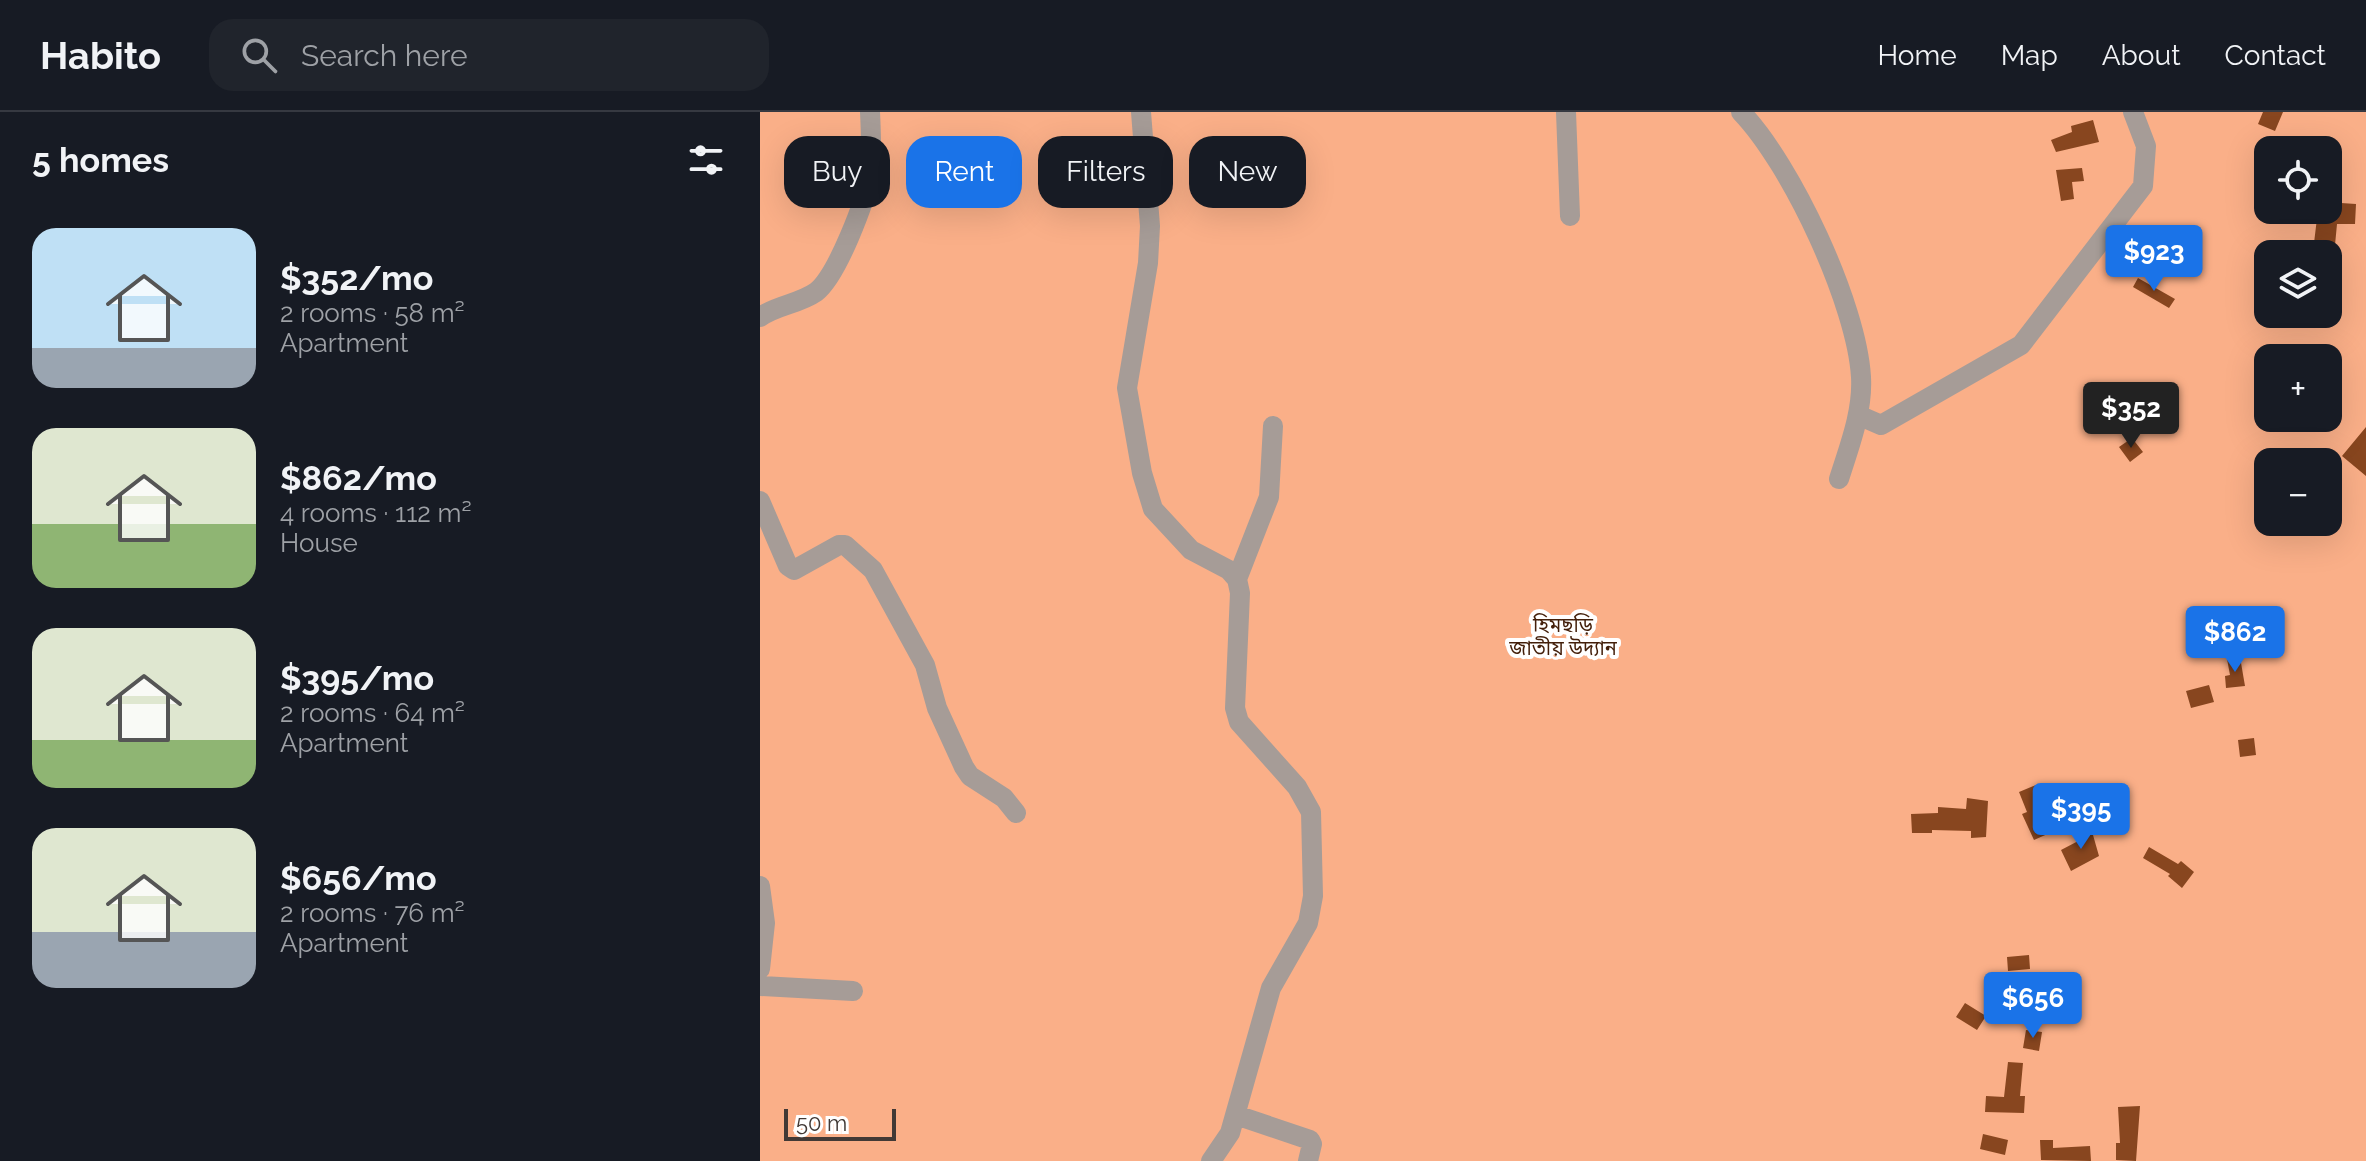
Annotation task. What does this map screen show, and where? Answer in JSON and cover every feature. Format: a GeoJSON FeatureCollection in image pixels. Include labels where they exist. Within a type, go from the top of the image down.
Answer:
{"type":"FeatureCollection","features":[{"type":"Feature","properties":{"kind":"street"},"geometry":{"type":"LineString","coordinates":[[760,317],[770,310],[813,294],[824,285],[836,264],[870,176],[870,112]]}},
{"type":"Feature","properties":{"kind":"street"},"geometry":{"type":"LineString","coordinates":[[1141,112],[1150,238],[1127,388],[1142,473],[1153,509],[1191,550],[1229,570],[1237,579],[1240,593],[1235,708],[1239,722],[1297,787],[1311,812],[1311,914],[1266,1001],[1230,1133],[1211,1161]]}},
{"type":"Feature","properties":{"kind":"street"},"geometry":{"type":"LineString","coordinates":[[1566,112],[1570,216]]}},
{"type":"Feature","properties":{"kind":"street"},"geometry":{"type":"LineString","coordinates":[[1741,112],[1792,183],[1854,326],[1862,379],[1858,415],[1839,479]]}},
{"type":"Feature","properties":{"kind":"street"},"geometry":{"type":"LineString","coordinates":[[1858,415],[1881,425],[2021,345],[2143,186],[2146,146],[2133,112]]}},
{"type":"Feature","properties":{"kind":"street"},"geometry":{"type":"LineString","coordinates":[[1237,579],[1269,497],[1273,426]]}},
{"type":"Feature","properties":{"kind":"street"},"geometry":{"type":"LineString","coordinates":[[760,501],[788,566],[794,570],[839,545],[845,545],[873,570],[925,665],[937,708],[964,767],[970,776],[1004,798],[1016,813]]}},
{"type":"Feature","properties":{"kind":"street"},"geometry":{"type":"LineString","coordinates":[[760,886],[765,923],[760,969]]}},
{"type":"Feature","properties":{"kind":"street"},"geometry":{"type":"LineString","coordinates":[[760,986],[853,991]]}},
{"type":"Feature","properties":{"kind":"street"},"geometry":{"type":"LineString","coordinates":[[1236,1115],[1310,1140],[1308,1161]]}},
{"type":"Feature","properties":{"kind":"green space","name":"হিমছড়ি জাতীয় উদ্যান"},"geometry":{"type":"Polygon","coordinates":[[[760,112],[2366,112],[2366,1161],[760,1161],[760,112]]]}},
{"type":"Feature","properties":{"kind":"building"},"geometry":{"type":"Polygon","coordinates":[[[2263,112],[2283,112],[2275,131],[2258,124],[2263,112]]]}},
{"type":"Feature","properties":{"kind":"building"},"geometry":{"type":"Polygon","coordinates":[[[2093,120],[2099,142],[2056,152],[2051,140],[2072,132],[2071,126],[2093,120]]]}},
{"type":"Feature","properties":{"kind":"building"},"geometry":{"type":"Polygon","coordinates":[[[2082,168],[2084,181],[2072,182],[2074,199],[2061,201],[2056,170],[2082,168]]]}},
{"type":"Feature","properties":{"kind":"building"},"geometry":{"type":"Polygon","coordinates":[[[2342,203],[2356,204],[2355,224],[2342,224],[2342,203]]]}},
{"type":"Feature","properties":{"kind":"building"},"geometry":{"type":"Polygon","coordinates":[[[2316,224],[2337,224],[2335,240],[2314,240],[2316,224]]]}},
{"type":"Feature","properties":{"kind":"building"},"geometry":{"type":"Polygon","coordinates":[[[2138,278],[2175,299],[2169,308],[2133,287],[2138,278]]]}},
{"type":"Feature","properties":{"kind":"building"},"geometry":{"type":"Polygon","coordinates":[[[2366,427],[2366,476],[2342,456],[2366,427]]]}},
{"type":"Feature","properties":{"kind":"building"},"geometry":{"type":"Polygon","coordinates":[[[2132,438],[2143,452],[2130,462],[2119,447],[2132,438]]]}},
{"type":"Feature","properties":{"kind":"building"},"geometry":{"type":"Polygon","coordinates":[[[2240,657],[2245,686],[2226,688],[2225,676],[2230,675],[2227,659],[2240,657]]]}},
{"type":"Feature","properties":{"kind":"building"},"geometry":{"type":"Polygon","coordinates":[[[2209,685],[2214,702],[2191,708],[2186,691],[2209,685]]]}},
{"type":"Feature","properties":{"kind":"building"},"geometry":{"type":"Polygon","coordinates":[[[2254,738],[2256,755],[2240,757],[2238,740],[2254,738]]]}},
{"type":"Feature","properties":{"kind":"building"},"geometry":{"type":"Polygon","coordinates":[[[2036,785],[2052,832],[2034,840],[2022,814],[2027,812],[2019,792],[2036,785]]]}},
{"type":"Feature","properties":{"kind":"building"},"geometry":{"type":"Polygon","coordinates":[[[1967,798],[1988,801],[1986,837],[1971,838],[1971,831],[1912,833],[1911,814],[1938,813],[1938,807],[1966,809],[1967,798]]]}},
{"type":"Feature","properties":{"kind":"building"},"geometry":{"type":"Polygon","coordinates":[[[2091,828],[2099,856],[2071,871],[2061,850],[2082,839],[2080,831],[2091,828]]]}},
{"type":"Feature","properties":{"kind":"building"},"geometry":{"type":"Polygon","coordinates":[[[2149,847],[2178,864],[2181,861],[2194,872],[2182,888],[2168,876],[2170,874],[2143,858],[2149,847]]]}},
{"type":"Feature","properties":{"kind":"building"},"geometry":{"type":"Polygon","coordinates":[[[2029,955],[2030,969],[2008,971],[2007,957],[2029,955]]]}},
{"type":"Feature","properties":{"kind":"building"},"geometry":{"type":"Polygon","coordinates":[[[1965,1003],[1986,1016],[1977,1030],[1956,1017],[1965,1003]]]}},
{"type":"Feature","properties":{"kind":"building"},"geometry":{"type":"Polygon","coordinates":[[[2026,1030],[2042,1032],[2039,1051],[2023,1048],[2026,1030]]]}},
{"type":"Feature","properties":{"kind":"building"},"geometry":{"type":"Polygon","coordinates":[[[2008,1062],[2023,1063],[2020,1096],[2025,1096],[2024,1113],[1985,1112],[1986,1096],[2004,1097],[2008,1062]]]}},
{"type":"Feature","properties":{"kind":"building"},"geometry":{"type":"Polygon","coordinates":[[[2140,1106],[2136,1161],[2116,1160],[2116,1143],[2120,1143],[2118,1107],[2140,1106]]]}},
{"type":"Feature","properties":{"kind":"building"},"geometry":{"type":"Polygon","coordinates":[[[1983,1134],[2008,1140],[2005,1155],[1980,1149],[1983,1134]]]}},
{"type":"Feature","properties":{"kind":"building"},"geometry":{"type":"Polygon","coordinates":[[[2040,1140],[2053,1140],[2053,1148],[2090,1146],[2091,1161],[2041,1160],[2040,1140]]]}}]}
